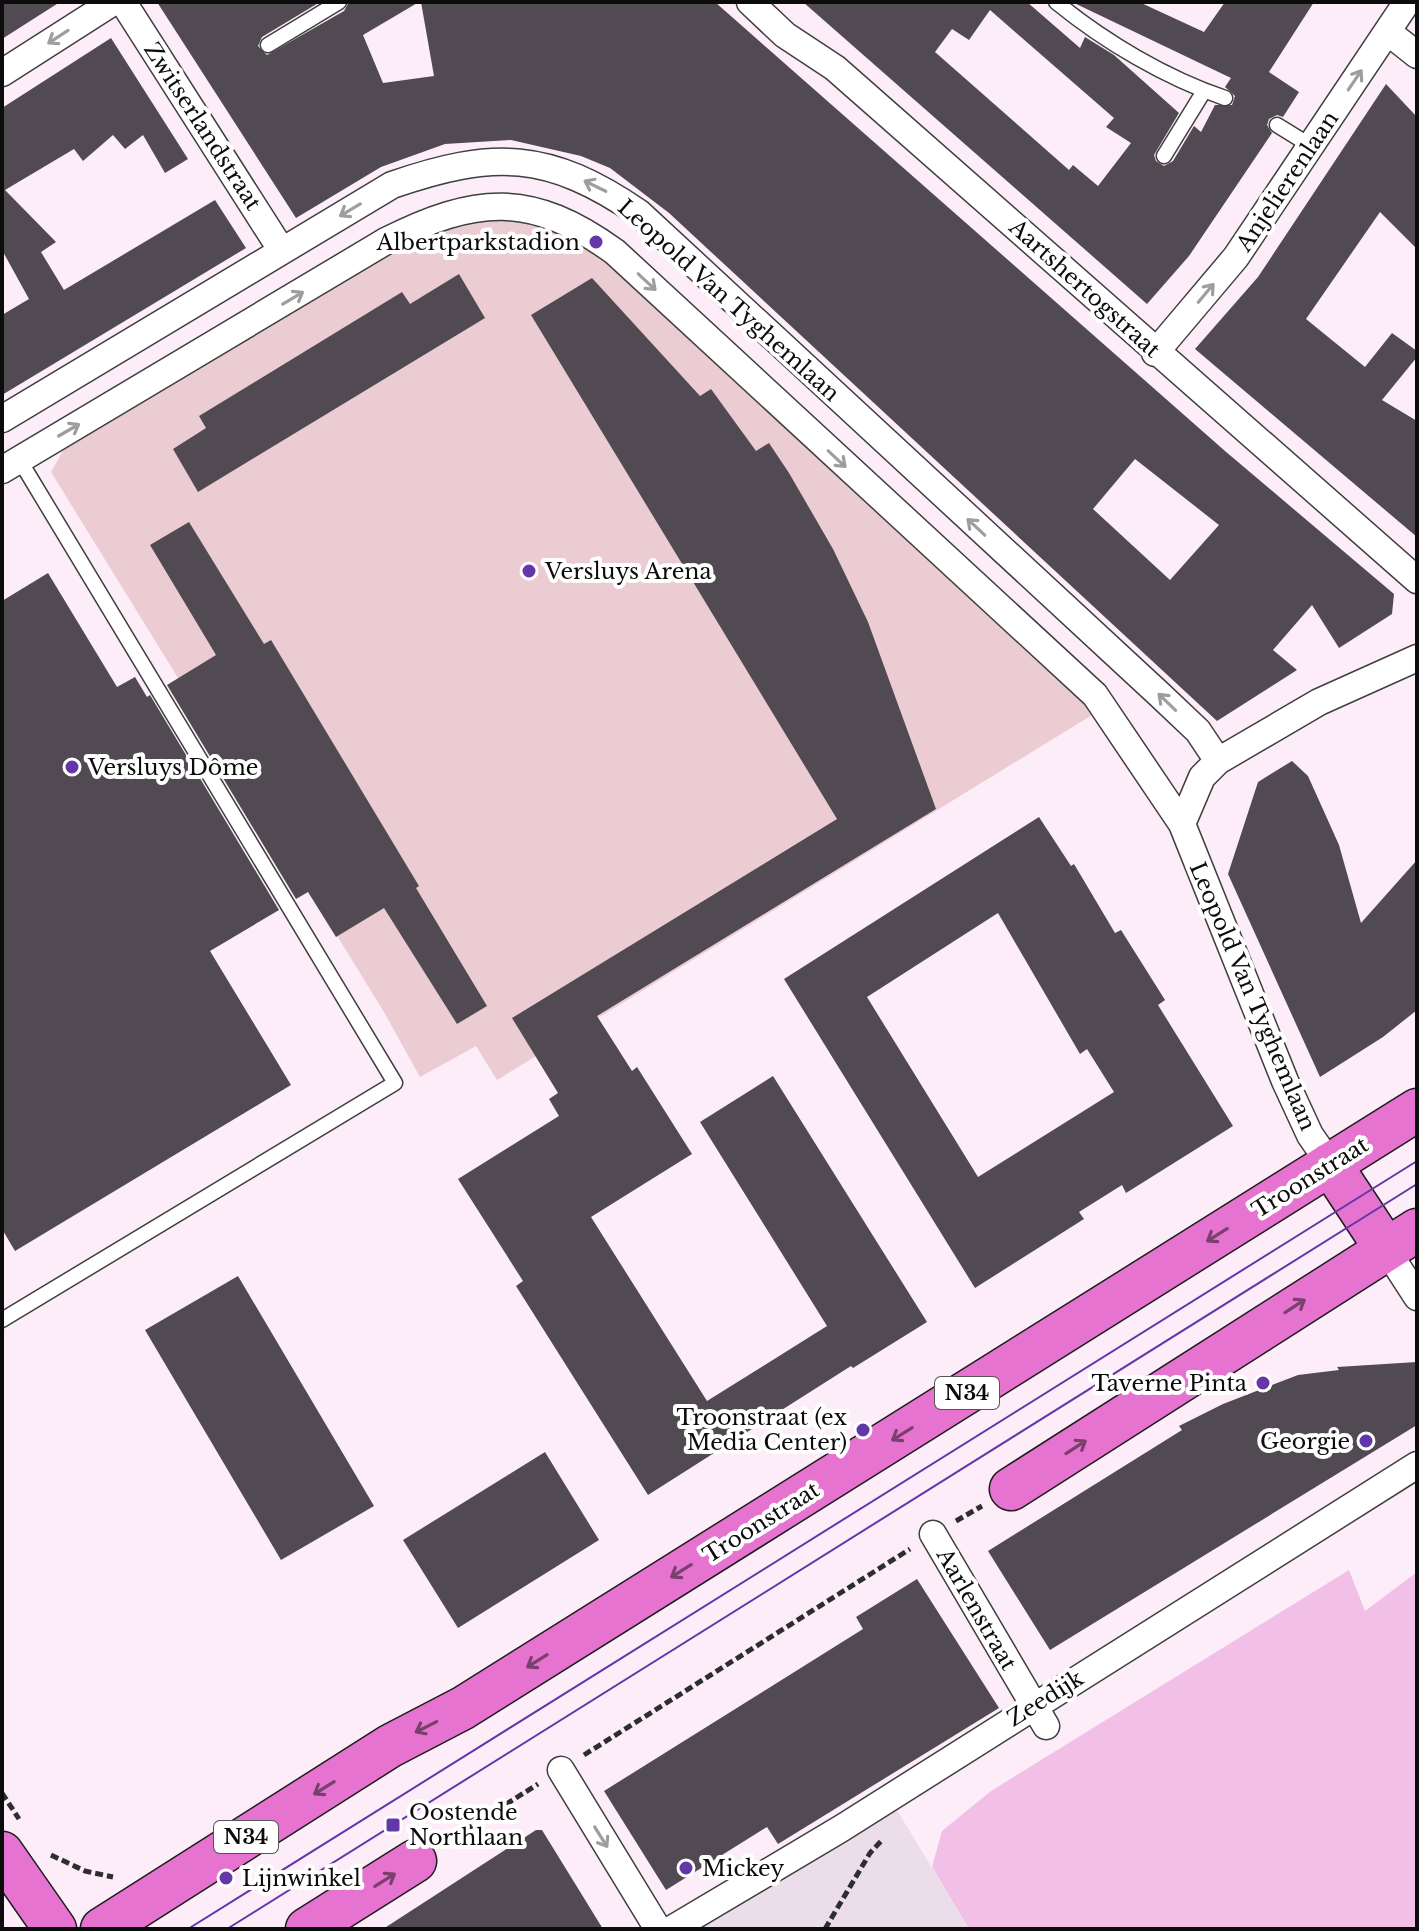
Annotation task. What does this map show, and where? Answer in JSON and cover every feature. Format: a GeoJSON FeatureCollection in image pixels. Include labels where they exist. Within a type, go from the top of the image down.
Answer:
{"type":"FeatureCollection","features":[{"type":"Feature","properties":{"kind":"main road","name":"Troonstraat"},"geometry":{"type":"LineString","coordinates":[[102,1929],[390,1746],[473,1702],[1417,1110]]}},
{"type":"Feature","properties":{"kind":"main road"},"geometry":{"type":"LineString","coordinates":[[1011,1489],[1402,1239],[1330,1164]]}},
{"type":"Feature","properties":{"kind":"main road"},"geometry":{"type":"LineString","coordinates":[[22,1843],[55,1929]]}},
{"type":"Feature","properties":{"kind":"main road"},"geometry":{"type":"LineString","coordinates":[[307,1929],[415,1861]]}},
{"type":"Feature","properties":{"kind":"street"},"geometry":{"type":"LineString","coordinates":[[2,73],[113,2]]}},
{"type":"Feature","properties":{"kind":"street","name":"Zwitserlandstraat"},"geometry":{"type":"LineString","coordinates":[[123,2],[282,251]]}},
{"type":"Feature","properties":{"kind":"street","name":"Aartshertogstraat"},"geometry":{"type":"LineString","coordinates":[[750,2],[785,35],[835,68],[1126,320],[1155,353],[1417,580]]}},
{"type":"Feature","properties":{"kind":"street","name":"Anjelierenlaan"},"geometry":{"type":"LineString","coordinates":[[1155,353],[1236,257],[1407,2]]}},
{"type":"Feature","properties":{"kind":"street"},"geometry":{"type":"LineString","coordinates":[[1388,32],[1417,55]]}},
{"type":"Feature","properties":{"kind":"street","name":"Leopold Van Tyghemlaan"},"geometry":{"type":"LineString","coordinates":[[2,419],[392,185],[475,161],[544,166],[612,194],[639,213],[1160,695],[1198,731],[1218,761]]}},
{"type":"Feature","properties":{"kind":"street","name":"Leopold Van Tyghemlaan"},"geometry":{"type":"LineString","coordinates":[[11,464],[386,241],[432,218],[459,209],[497,207],[536,210],[561,218],[615,252],[1095,695],[1118,724],[1160,797],[1182,824],[1285,1081],[1310,1135],[1330,1164]]}},
{"type":"Feature","properties":{"kind":"street"},"geometry":{"type":"LineString","coordinates":[[1182,824],[1202,777],[1218,761],[1319,702],[1417,658]]}},
{"type":"Feature","properties":{"kind":"street"},"geometry":{"type":"LineString","coordinates":[[1402,1239],[1417,1297]]}},
{"type":"Feature","properties":{"kind":"street","name":"Zeedijk"},"geometry":{"type":"LineString","coordinates":[[672,1929],[1040,1715],[1417,1465]]}},
{"type":"Feature","properties":{"kind":"street","name":"Aarlenstraat"},"geometry":{"type":"LineString","coordinates":[[933,1534],[1040,1715]]}},
{"type":"Feature","properties":{"kind":"street"},"geometry":{"type":"LineString","coordinates":[[561,1770],[658,1929]]}},
{"type":"Feature","properties":{"kind":"lane"},"geometry":{"type":"LineString","coordinates":[[268,45],[321,7],[339,2]]}},
{"type":"Feature","properties":{"kind":"lane"},"geometry":{"type":"LineString","coordinates":[[1056,2],[1092,31],[1204,91],[1225,98]]}},
{"type":"Feature","properties":{"kind":"lane"},"geometry":{"type":"LineString","coordinates":[[1164,156],[1204,91]]}},
{"type":"Feature","properties":{"kind":"lane"},"geometry":{"type":"LineString","coordinates":[[1277,125],[1311,146]]}},
{"type":"Feature","properties":{"kind":"lane"},"geometry":{"type":"LineString","coordinates":[[2,1320],[395,1083],[11,464]]}},
{"type":"Feature","properties":{"kind":"path"},"geometry":{"type":"LineString","coordinates":[[415,1861],[933,1534],[1011,1489]]}},
{"type":"Feature","properties":{"kind":"path"},"geometry":{"type":"LineString","coordinates":[[2,1793],[22,1843],[85,1871],[109,1877]]}},
{"type":"Feature","properties":{"kind":"sand"},"geometry":{"type":"Polygon","coordinates":[[[1349,1570],[1365,1611],[1417,1572],[1417,1929],[969,1929],[932,1867],[942,1831],[991,1791],[1349,1570]]]}},
{"type":"Feature","properties":{"kind":"shaded area","name":"Versluys Arena"},"geometry":{"type":"Polygon","coordinates":[[[457,218],[547,222],[605,256],[1097,712],[497,1080],[476,1046],[420,1077],[384,1012],[51,472],[68,442],[411,235],[457,218]]]}},
{"type":"Feature","properties":{"kind":"shaded area"},"geometry":{"type":"Polygon","coordinates":[[[889,1797],[969,1929],[672,1929],[889,1797]]]}},
{"type":"Feature","properties":{"kind":"building"},"geometry":{"type":"Polygon","coordinates":[[[2,2],[60,2],[2,39],[2,2]]]}},
{"type":"Feature","properties":{"kind":"building"},"geometry":{"type":"Polygon","coordinates":[[[157,2],[320,2],[262,37],[258,46],[267,55],[344,11],[349,2],[419,2],[363,35],[383,83],[434,76],[421,2],[715,2],[1225,451],[1394,594],[1392,614],[1339,648],[1312,605],[1273,650],[1297,670],[1217,721],[669,213],[610,168],[581,156],[511,140],[445,144],[381,167],[296,218],[157,2]],[[1135,459],[1093,509],[1170,580],[1219,525],[1135,459]]]}},
{"type":"Feature","properties":{"kind":"building"},"geometry":{"type":"Polygon","coordinates":[[[803,2],[1027,2],[1080,48],[1085,37],[1114,55],[1179,113],[1154,155],[1156,161],[1164,166],[1173,161],[1194,126],[1201,132],[1215,105],[1232,105],[1235,96],[1225,87],[1231,78],[1072,2],[1139,2],[1204,32],[1225,2],[1314,2],[1269,72],[1299,92],[1283,117],[1277,115],[1269,119],[1267,125],[1272,133],[1189,256],[1147,304],[803,2]],[[990,10],[969,40],[952,29],[935,52],[1069,170],[1073,165],[1098,186],[1131,143],[1106,127],[1114,118],[990,10]]]}},
{"type":"Feature","properties":{"kind":"building"},"geometry":{"type":"Polygon","coordinates":[[[111,38],[188,159],[165,173],[143,135],[125,149],[113,135],[83,161],[74,149],[5,190],[56,242],[41,252],[64,290],[215,200],[246,248],[2,395],[2,315],[29,299],[2,250],[2,108],[111,38]]]}},
{"type":"Feature","properties":{"kind":"building"},"geometry":{"type":"Polygon","coordinates":[[[1386,84],[1417,117],[1417,249],[1380,212],[1306,319],[1365,367],[1392,333],[1417,351],[1417,357],[1382,400],[1417,421],[1417,537],[1195,349],[1258,277],[1386,84]]]}},
{"type":"Feature","properties":{"kind":"building"},"geometry":{"type":"Polygon","coordinates":[[[459,274],[485,318],[198,492],[173,449],[206,428],[199,416],[402,292],[410,304],[459,274]]]}},
{"type":"Feature","properties":{"kind":"building"},"geometry":{"type":"Polygon","coordinates":[[[592,278],[700,396],[711,389],[756,451],[769,443],[789,473],[833,549],[868,622],[936,809],[597,1016],[632,1071],[637,1067],[692,1154],[591,1217],[707,1401],[827,1326],[700,1122],[773,1076],[927,1322],[853,1368],[851,1366],[648,1495],[516,1286],[523,1281],[458,1179],[559,1116],[549,1099],[558,1093],[512,1018],[837,819],[531,315],[592,278]]]}},
{"type":"Feature","properties":{"kind":"building"},"geometry":{"type":"Polygon","coordinates":[[[189,522],[264,644],[271,640],[419,886],[416,888],[487,1006],[457,1024],[384,908],[336,937],[308,892],[296,899],[167,685],[216,655],[150,545],[189,522]]]}},
{"type":"Feature","properties":{"kind":"building","name":"Versluys Dôme"},"geometry":{"type":"Polygon","coordinates":[[[48,573],[117,687],[135,677],[147,697],[150,695],[279,910],[210,951],[291,1085],[15,1251],[2,1229],[2,601],[48,573]]]}},
{"type":"Feature","properties":{"kind":"building"},"geometry":{"type":"Polygon","coordinates":[[[1292,761],[1308,776],[1339,845],[1361,923],[1417,860],[1417,1010],[1383,1037],[1320,1077],[1228,874],[1258,782],[1292,761]]]}},
{"type":"Feature","properties":{"kind":"building"},"geometry":{"type":"Polygon","coordinates":[[[1039,817],[1071,866],[1074,864],[1115,933],[1121,930],[1165,1000],[1158,1005],[1233,1126],[1126,1193],[1122,1185],[1079,1212],[1084,1219],[975,1288],[784,979],[1039,817]],[[998,913],[867,997],[978,1177],[1114,1092],[1087,1049],[1080,1054],[998,913]]]}},
{"type":"Feature","properties":{"kind":"building"},"geometry":{"type":"Polygon","coordinates":[[[238,1276],[374,1506],[281,1560],[145,1330],[238,1276]]]}},
{"type":"Feature","properties":{"kind":"building"},"geometry":{"type":"Polygon","coordinates":[[[1417,1362],[1417,1425],[1050,1650],[988,1551],[1182,1430],[1179,1426],[1223,1404],[1298,1375],[1339,1370],[1337,1367],[1417,1362]]]}},
{"type":"Feature","properties":{"kind":"building"},"geometry":{"type":"Polygon","coordinates":[[[545,1452],[599,1540],[458,1628],[403,1540],[545,1452]]]}},
{"type":"Feature","properties":{"kind":"building"},"geometry":{"type":"Polygon","coordinates":[[[917,1579],[999,1708],[778,1844],[767,1827],[666,1890],[604,1791],[863,1629],[856,1617],[917,1579]]]}},
{"type":"Feature","properties":{"kind":"building"},"geometry":{"type":"Polygon","coordinates":[[[536,1830],[542,1830],[603,1929],[383,1929],[536,1830]]]}},
{"type":"Feature","properties":{"kind":"tram line"},"geometry":{"type":"LineString","coordinates":[[188,1929],[1417,1161]]}},
{"type":"Feature","properties":{"kind":"tram line"},"geometry":{"type":"LineString","coordinates":[[227,1929],[1417,1184]]}},
{"type":"Feature","properties":{"kind":"place","name":"Albertparkstadion"},"geometry":{"type":"Point","coordinates":[596,242]}},
{"type":"Feature","properties":{"kind":"place","name":"Versluys Arena"},"geometry":{"type":"Point","coordinates":[529,571]}},
{"type":"Feature","properties":{"kind":"place","name":"Versluys Dôme"},"geometry":{"type":"Point","coordinates":[72,767]}},
{"type":"Feature","properties":{"kind":"place","name":"Taverne Pinta"},"geometry":{"type":"Point","coordinates":[1263,1383]}},
{"type":"Feature","properties":{"kind":"place","name":"Troonstraat (ex Media Center)"},"geometry":{"type":"Point","coordinates":[863,1430]}},
{"type":"Feature","properties":{"kind":"place","name":"Georgie"},"geometry":{"type":"Point","coordinates":[1366,1441]}},
{"type":"Feature","properties":{"kind":"place","name":"Oostende Northlaan"},"geometry":{"type":"Point","coordinates":[393,1825]}},
{"type":"Feature","properties":{"kind":"place","name":"Mickey"},"geometry":{"type":"Point","coordinates":[686,1868]}},
{"type":"Feature","properties":{"kind":"place","name":"Lijnwinkel"},"geometry":{"type":"Point","coordinates":[226,1878]}}]}
